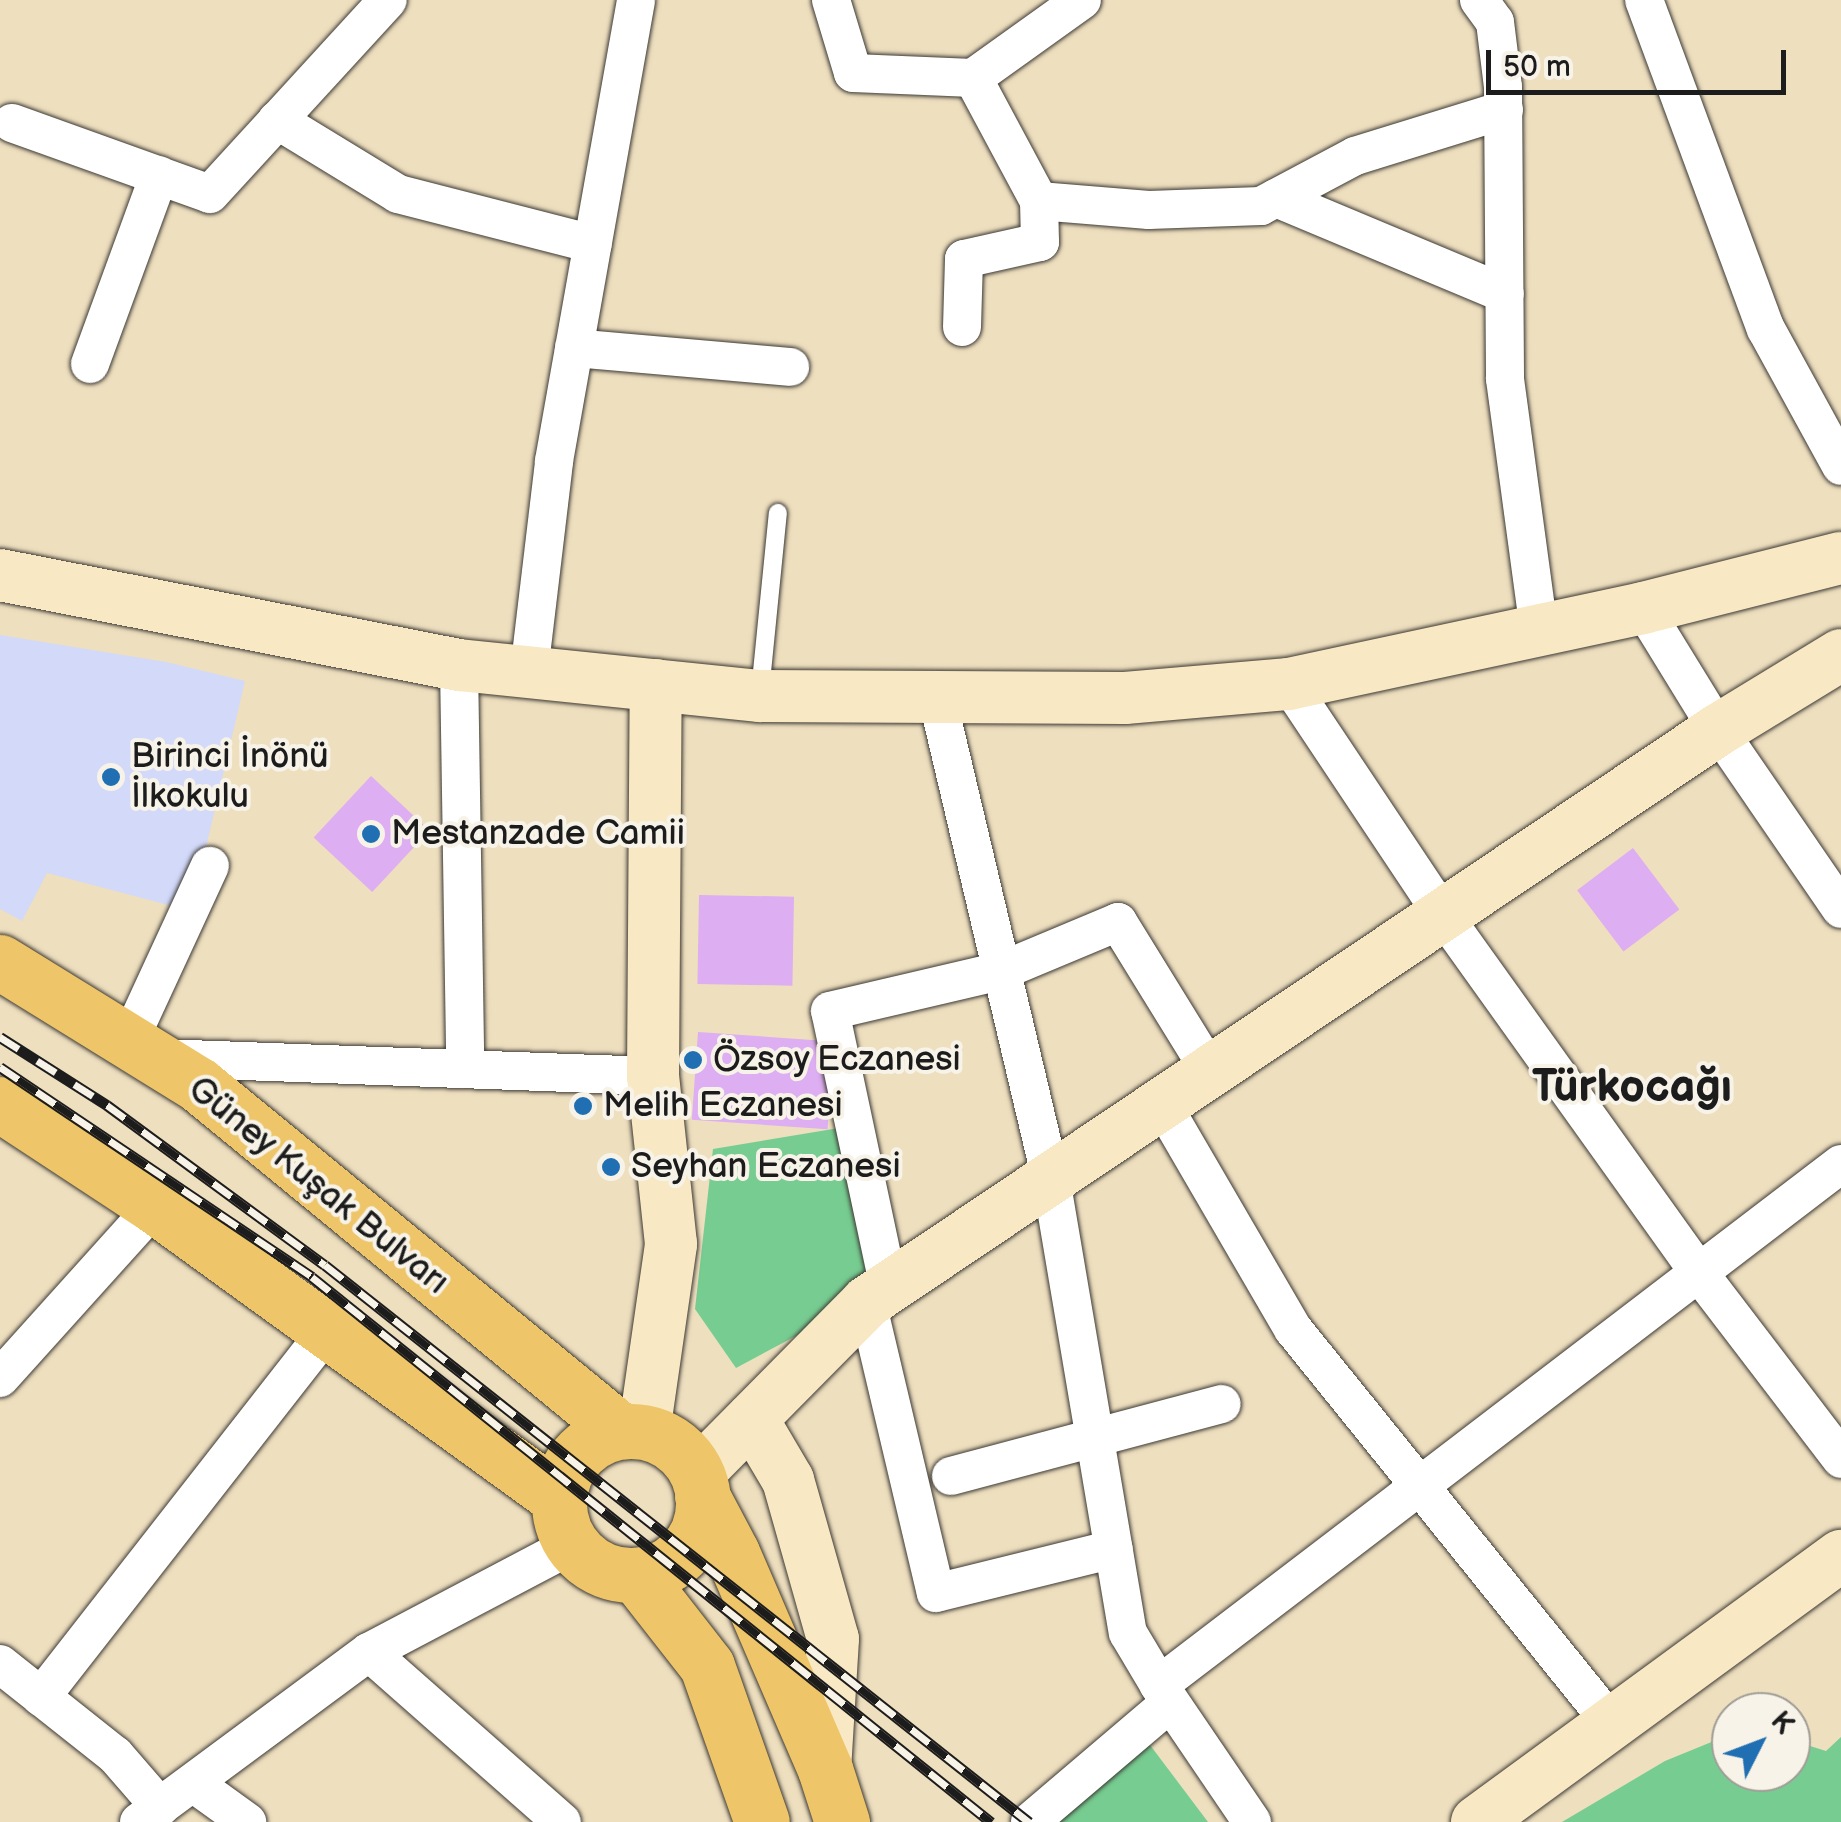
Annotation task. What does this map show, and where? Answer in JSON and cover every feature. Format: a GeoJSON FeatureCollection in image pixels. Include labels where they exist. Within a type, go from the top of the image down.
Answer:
{"type":"FeatureCollection","features":[{"type":"Feature","properties":{"kind":"main road","name":"Güney Kuşak Bulvarı"},"geometry":{"type":"LineString","coordinates":[[0,962],[200,1085],[633,1432]]}},
{"type":"Feature","properties":{"kind":"main road"},"geometry":{"type":"LineString","coordinates":[[0,1104],[155,1206],[326,1332],[565,1522],[600,1568],[636,1576],[659,1570],[678,1558],[701,1519],[700,1485]]}},
{"type":"Feature","properties":{"kind":"main road"},"geometry":{"type":"LineString","coordinates":[[565,1522],[564,1474],[578,1453],[598,1439],[633,1432],[684,1455],[732,1552],[824,1769],[842,1822]]}},
{"type":"Feature","properties":{"kind":"main road"},"geometry":{"type":"LineString","coordinates":[[636,1576],[707,1666],[762,1822]]}},
{"type":"Feature","properties":{"kind":"street"},"geometry":{"type":"LineString","coordinates":[[529,672],[554,460],[636,0]]}},
{"type":"Feature","properties":{"kind":"street"},"geometry":{"type":"LineString","coordinates":[[831,0],[853,73],[972,78],[1082,0]]}},
{"type":"Feature","properties":{"kind":"street"},"geometry":{"type":"LineString","coordinates":[[1479,0],[1495,22],[1504,110],[1505,379],[1539,630]]}},
{"type":"Feature","properties":{"kind":"street"},"geometry":{"type":"LineString","coordinates":[[1644,0],[1766,330],[1841,466]]}},
{"type":"Feature","properties":{"kind":"street"},"geometry":{"type":"LineString","coordinates":[[12,123],[210,194],[382,2]]}},
{"type":"Feature","properties":{"kind":"street"},"geometry":{"type":"LineString","coordinates":[[962,327],[964,259],[1040,242],[1040,201],[972,78]]}},
{"type":"Feature","properties":{"kind":"street"},"geometry":{"type":"LineString","coordinates":[[1040,201],[1149,210],[1261,206],[1355,156],[1504,110]]}},
{"type":"Feature","properties":{"kind":"street"},"geometry":{"type":"LineString","coordinates":[[278,120],[398,194],[592,244]]}},
{"type":"Feature","properties":{"kind":"street"},"geometry":{"type":"LineString","coordinates":[[90,364],[159,175]]}},
{"type":"Feature","properties":{"kind":"street"},"geometry":{"type":"LineString","coordinates":[[1276,198],[1505,294]]}},
{"type":"Feature","properties":{"kind":"street"},"geometry":{"type":"LineString","coordinates":[[574,348],[790,367]]}},
{"type":"Feature","properties":{"kind":"street"},"geometry":{"type":"LineString","coordinates":[[0,576],[458,666],[760,696],[1125,698],[1289,684],[1643,608],[1841,558]]}},
{"type":"Feature","properties":{"kind":"street"},"geometry":{"type":"LineString","coordinates":[[1643,608],[1718,730],[1841,910]]}},
{"type":"Feature","properties":{"kind":"street"},"geometry":{"type":"LineString","coordinates":[[700,1485],[752,1419],[878,1295],[1718,730],[1841,655]]}},
{"type":"Feature","properties":{"kind":"street"},"geometry":{"type":"LineString","coordinates":[[458,666],[465,1069]]}},
{"type":"Feature","properties":{"kind":"street"},"geometry":{"type":"LineString","coordinates":[[1289,684],[1443,915],[1699,1272],[1841,1459]]}},
{"type":"Feature","properties":{"kind":"street"},"geometry":{"type":"LineString","coordinates":[[633,1432],[671,1244],[653,1076],[656,686]]}},
{"type":"Feature","properties":{"kind":"street"},"geometry":{"type":"LineString","coordinates":[[937,698],[1051,1179],[1128,1632],[1164,1694],[1252,1822]]}},
{"type":"Feature","properties":{"kind":"street"},"geometry":{"type":"LineString","coordinates":[[210,866],[142,1050],[653,1076]]}},
{"type":"Feature","properties":{"kind":"street"},"geometry":{"type":"LineString","coordinates":[[1114,1549],[936,1592],[878,1295],[830,1011],[1001,971],[1118,922],[1210,1072]]}},
{"type":"Feature","properties":{"kind":"street"},"geometry":{"type":"LineString","coordinates":[[1162,1104],[1293,1330],[1610,1723]]}},
{"type":"Feature","properties":{"kind":"street"},"geometry":{"type":"LineString","coordinates":[[1030,1822],[1164,1694],[1419,1486],[1841,1164]]}},
{"type":"Feature","properties":{"kind":"street"},"geometry":{"type":"LineString","coordinates":[[0,1378],[155,1206]]}},
{"type":"Feature","properties":{"kind":"street"},"geometry":{"type":"LineString","coordinates":[[42,1697],[326,1332]]}},
{"type":"Feature","properties":{"kind":"street"},"geometry":{"type":"LineString","coordinates":[[951,1476],[1222,1404]]}},
{"type":"Feature","properties":{"kind":"street"},"geometry":{"type":"LineString","coordinates":[[752,1419],[788,1480],[833,1639],[824,1769]]}},
{"type":"Feature","properties":{"kind":"street"},"geometry":{"type":"LineString","coordinates":[[0,1664],[114,1755],[149,1815],[369,1652],[565,1522]]}},
{"type":"Feature","properties":{"kind":"street"},"geometry":{"type":"LineString","coordinates":[[1478,1822],[1841,1556]]}},
{"type":"Feature","properties":{"kind":"street"},"geometry":{"type":"LineString","coordinates":[[369,1652],[562,1822]]}},
{"type":"Feature","properties":{"kind":"street"},"geometry":{"type":"LineString","coordinates":[[193,1783],[248,1822]]}},
{"type":"Feature","properties":{"kind":"lane"},"geometry":{"type":"LineString","coordinates":[[760,696],[778,513]]}},
{"type":"Feature","properties":{"kind":"shaded area","name":"Birinci İnönü İlkokulu"},"geometry":{"type":"Polygon","coordinates":[[[0,635],[166,662],[245,681],[191,911],[47,873],[22,921],[0,909],[0,635]]]}},
{"type":"Feature","properties":{"kind":"green space"},"geometry":{"type":"Polygon","coordinates":[[[845,1127],[884,1289],[736,1368],[695,1309],[713,1149],[845,1127]]]}},
{"type":"Feature","properties":{"kind":"green space"},"geometry":{"type":"Polygon","coordinates":[[[1141,1733],[1208,1822],[1042,1822],[1141,1733]]]}},
{"type":"Feature","properties":{"kind":"green space"},"geometry":{"type":"Polygon","coordinates":[[[1841,1737],[1841,1822],[1562,1822],[1665,1761],[1711,1742],[1711,1792],[1811,1792],[1811,1746],[1826,1751],[1841,1737]]]}},
{"type":"Feature","properties":{"kind":"building","name":"Mestanzade Camii"},"geometry":{"type":"Polygon","coordinates":[[[371,776],[430,831],[372,892],[314,837],[371,776]]]}},
{"type":"Feature","properties":{"kind":"building"},"geometry":{"type":"Polygon","coordinates":[[[1633,848],[1679,909],[1623,952],[1577,890],[1633,848]]]}},
{"type":"Feature","properties":{"kind":"building"},"geometry":{"type":"Polygon","coordinates":[[[699,895],[794,897],[792,986],[697,984],[699,895]]]}},
{"type":"Feature","properties":{"kind":"building"},"geometry":{"type":"Polygon","coordinates":[[[698,1032],[834,1041],[828,1129],[692,1120],[698,1032]]]}},
{"type":"Feature","properties":{"kind":"railway"},"geometry":{"type":"LineString","coordinates":[[0,1037],[107,1105],[325,1265],[1029,1822]]}},
{"type":"Feature","properties":{"kind":"railway"},"geometry":{"type":"LineString","coordinates":[[0,1067],[312,1277],[991,1822]]}},
{"type":"Feature","properties":{"kind":"place","name":"Birinci İnönü İlkokulu"},"geometry":{"type":"Point","coordinates":[111,777]}},
{"type":"Feature","properties":{"kind":"place","name":"Mestanzade Camii"},"geometry":{"type":"Point","coordinates":[371,834]}},
{"type":"Feature","properties":{"kind":"place","name":"Özsoy Eczanesi"},"geometry":{"type":"Point","coordinates":[693,1060]}},
{"type":"Feature","properties":{"kind":"place","name":"Melih Eczanesi"},"geometry":{"type":"Point","coordinates":[583,1106]}},
{"type":"Feature","properties":{"kind":"place","name":"Seyhan Eczanesi"},"geometry":{"type":"Point","coordinates":[611,1167]}},
{"type":"Feature","properties":{"kind":"district","name":"Türkocağı"},"geometry":{"type":"Point","coordinates":[1632,1088]}}]}
